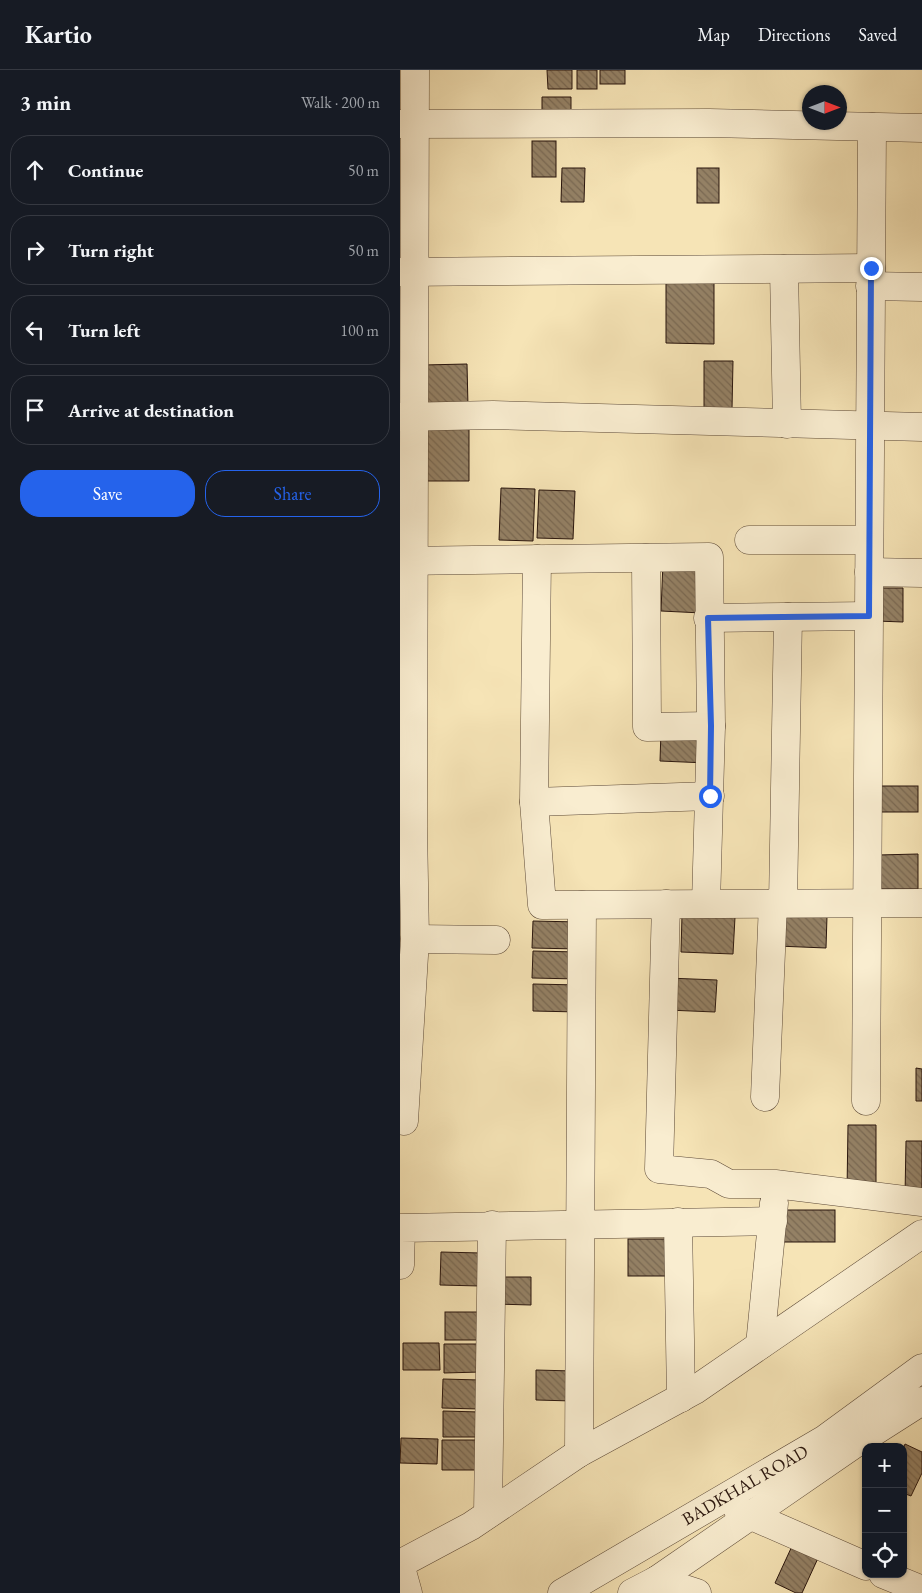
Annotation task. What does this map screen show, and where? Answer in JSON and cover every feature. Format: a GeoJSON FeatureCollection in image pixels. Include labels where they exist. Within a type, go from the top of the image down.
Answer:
{"type":"FeatureCollection","features":[{"type":"Feature","properties":{"kind":"street"},"geometry":{"type":"LineString","coordinates":[[404,1121],[415,939],[407,561],[407,124],[415,70]]}},
{"type":"Feature","properties":{"kind":"street"},"geometry":{"type":"LineString","coordinates":[[407,124],[709,122],[922,128]]}},
{"type":"Feature","properties":{"kind":"street"},"geometry":{"type":"LineString","coordinates":[[866,1101],[872,127]]}},
{"type":"Feature","properties":{"kind":"street"},"geometry":{"type":"LineString","coordinates":[[408,272],[784,269],[871,277],[922,286]]}},
{"type":"Feature","properties":{"kind":"street"},"geometry":{"type":"LineString","coordinates":[[784,269],[786,424]]}},
{"type":"Feature","properties":{"kind":"street"},"geometry":{"type":"LineString","coordinates":[[408,417],[493,415],[922,427]]}},
{"type":"Feature","properties":{"kind":"street"},"geometry":{"type":"LineString","coordinates":[[748,540],[869,540]]}},
{"type":"Feature","properties":{"kind":"street"},"geometry":{"type":"LineString","coordinates":[[407,561],[708,557],[711,726],[706,904]]}},
{"type":"Feature","properties":{"kind":"street"},"geometry":{"type":"LineString","coordinates":[[646,558],[647,727],[711,726]]}},
{"type":"Feature","properties":{"kind":"street"},"geometry":{"type":"LineString","coordinates":[[537,559],[534,802],[542,905],[922,903]]}},
{"type":"Feature","properties":{"kind":"street"},"geometry":{"type":"LineString","coordinates":[[869,572],[922,573]]}},
{"type":"Feature","properties":{"kind":"street"},"geometry":{"type":"LineString","coordinates":[[708,618],[869,616]]}},
{"type":"Feature","properties":{"kind":"street"},"geometry":{"type":"LineString","coordinates":[[765,1097],[778,903],[788,617]]}},
{"type":"Feature","properties":{"kind":"street"},"geometry":{"type":"LineString","coordinates":[[534,802],[710,796]]}},
{"type":"Feature","properties":{"kind":"street"},"geometry":{"type":"LineString","coordinates":[[666,904],[659,1169],[711,1174],[728,1184],[775,1184],[922,1202]]}},
{"type":"Feature","properties":{"kind":"street"},"geometry":{"type":"LineString","coordinates":[[579,1453],[582,905]]}},
{"type":"Feature","properties":{"kind":"street"},"geometry":{"type":"LineString","coordinates":[[415,939],[496,940]]}},
{"type":"Feature","properties":{"kind":"street"},"geometry":{"type":"LineString","coordinates":[[760,1345],[775,1184]]}},
{"type":"Feature","properties":{"kind":"street"},"geometry":{"type":"LineString","coordinates":[[400,1265],[401,1228],[580,1223],[773,1221]]}},
{"type":"Feature","properties":{"kind":"street"},"geometry":{"type":"LineString","coordinates":[[678,1222],[681,1398]]}},
{"type":"Feature","properties":{"kind":"street"},"geometry":{"type":"LineString","coordinates":[[488,1514],[492,1225]]}},
{"type":"Feature","properties":{"kind":"street"},"geometry":{"type":"LineString","coordinates":[[408,1593],[400,1564],[471,1526],[579,1453],[681,1398],[922,1234]]}},
{"type":"Feature","properties":{"kind":"street","name":"BADKHAL ROAD"},"geometry":{"type":"LineString","coordinates":[[562,1593],[825,1439],[922,1368]]}},
{"type":"Feature","properties":{"kind":"street","name":"BADKHAL ROAD"},"geometry":{"type":"LineString","coordinates":[[632,1593],[657,1580],[853,1445],[922,1401]]}},
{"type":"Feature","properties":{"kind":"street"},"geometry":{"type":"LineString","coordinates":[[718,1501],[862,1564]]}},
{"type":"Feature","properties":{"kind":"street"},"geometry":{"type":"LineString","coordinates":[[657,1580],[697,1593]]}},
{"type":"Feature","properties":{"kind":"street"},"geometry":{"type":"LineString","coordinates":[[888,1582],[922,1590]]}},
{"type":"Feature","properties":{"kind":"building"},"geometry":{"type":"Polygon","coordinates":[[[547,70],[572,70],[572,89],[548,89],[547,70]]]}},
{"type":"Feature","properties":{"kind":"building"},"geometry":{"type":"Polygon","coordinates":[[[577,70],[597,70],[597,89],[577,89],[577,70]]]}},
{"type":"Feature","properties":{"kind":"building"},"geometry":{"type":"Polygon","coordinates":[[[600,70],[625,70],[625,84],[600,84],[600,70]]]}},
{"type":"Feature","properties":{"kind":"building"},"geometry":{"type":"Polygon","coordinates":[[[542,97],[571,97],[571,122],[542,121],[542,97]]]}},
{"type":"Feature","properties":{"kind":"building"},"geometry":{"type":"Polygon","coordinates":[[[532,141],[556,141],[556,177],[532,177],[532,141]]]}},
{"type":"Feature","properties":{"kind":"building"},"geometry":{"type":"Polygon","coordinates":[[[562,168],[585,168],[584,202],[561,202],[562,168]]]}},
{"type":"Feature","properties":{"kind":"building"},"geometry":{"type":"Polygon","coordinates":[[[697,168],[719,168],[719,203],[697,203],[697,168]]]}},
{"type":"Feature","properties":{"kind":"building"},"geometry":{"type":"Polygon","coordinates":[[[666,278],[714,278],[714,344],[666,343],[666,278]]]}},
{"type":"Feature","properties":{"kind":"building"},"geometry":{"type":"Polygon","coordinates":[[[704,361],[733,361],[732,409],[704,408],[704,361]]]}},
{"type":"Feature","properties":{"kind":"building"},"geometry":{"type":"Polygon","coordinates":[[[467,364],[468,407],[423,407],[423,365],[467,364]]]}},
{"type":"Feature","properties":{"kind":"building"},"geometry":{"type":"Polygon","coordinates":[[[469,423],[469,481],[424,481],[424,424],[469,423]]]}},
{"type":"Feature","properties":{"kind":"building"},"geometry":{"type":"Polygon","coordinates":[[[501,488],[535,489],[533,541],[499,540],[501,488]]]}},
{"type":"Feature","properties":{"kind":"building"},"geometry":{"type":"Polygon","coordinates":[[[539,490],[575,491],[573,539],[537,538],[539,490]]]}},
{"type":"Feature","properties":{"kind":"building"},"geometry":{"type":"Polygon","coordinates":[[[663,562],[704,563],[702,613],[661,611],[663,562]]]}},
{"type":"Feature","properties":{"kind":"building"},"geometry":{"type":"Polygon","coordinates":[[[876,588],[903,588],[903,622],[876,621],[876,588]]]}},
{"type":"Feature","properties":{"kind":"building"},"geometry":{"type":"Polygon","coordinates":[[[661,731],[709,733],[707,763],[660,761],[661,731]]]}},
{"type":"Feature","properties":{"kind":"building"},"geometry":{"type":"Polygon","coordinates":[[[873,786],[918,786],[918,812],[873,812],[873,786]]]}},
{"type":"Feature","properties":{"kind":"building"},"geometry":{"type":"Polygon","coordinates":[[[918,854],[918,889],[878,889],[878,855],[918,854]]]}},
{"type":"Feature","properties":{"kind":"building"},"geometry":{"type":"Polygon","coordinates":[[[778,914],[827,916],[826,948],[777,946],[778,914]]]}},
{"type":"Feature","properties":{"kind":"building"},"geometry":{"type":"Polygon","coordinates":[[[682,915],[735,917],[733,954],[681,952],[682,915]]]}},
{"type":"Feature","properties":{"kind":"building"},"geometry":{"type":"Polygon","coordinates":[[[533,921],[579,922],[578,949],[532,948],[533,921]]]}},
{"type":"Feature","properties":{"kind":"building"},"geometry":{"type":"Polygon","coordinates":[[[533,951],[578,952],[578,979],[532,978],[533,951]]]}},
{"type":"Feature","properties":{"kind":"building"},"geometry":{"type":"Polygon","coordinates":[[[668,978],[717,980],[715,1012],[667,1010],[668,978]]]}},
{"type":"Feature","properties":{"kind":"building"},"geometry":{"type":"Polygon","coordinates":[[[533,984],[579,985],[579,1012],[533,1011],[533,984]]]}},
{"type":"Feature","properties":{"kind":"building"},"geometry":{"type":"Polygon","coordinates":[[[916,1068],[922,1069],[922,1101],[916,1101],[916,1068]]]}},
{"type":"Feature","properties":{"kind":"building"},"geometry":{"type":"Polygon","coordinates":[[[848,1125],[876,1125],[876,1191],[847,1191],[848,1125]]]}},
{"type":"Feature","properties":{"kind":"building"},"geometry":{"type":"Polygon","coordinates":[[[906,1141],[922,1141],[922,1196],[905,1196],[906,1141]]]}},
{"type":"Feature","properties":{"kind":"building"},"geometry":{"type":"Polygon","coordinates":[[[782,1210],[835,1210],[835,1242],[782,1242],[782,1210]]]}},
{"type":"Feature","properties":{"kind":"building"},"geometry":{"type":"Polygon","coordinates":[[[628,1239],[667,1239],[667,1276],[628,1276],[628,1239]]]}},
{"type":"Feature","properties":{"kind":"building"},"geometry":{"type":"Polygon","coordinates":[[[441,1252],[481,1253],[480,1286],[440,1285],[441,1252]]]}},
{"type":"Feature","properties":{"kind":"building"},"geometry":{"type":"Polygon","coordinates":[[[494,1277],[531,1277],[531,1305],[494,1304],[494,1277]]]}},
{"type":"Feature","properties":{"kind":"building"},"geometry":{"type":"Polygon","coordinates":[[[445,1312],[481,1312],[481,1340],[445,1340],[445,1312]]]}},
{"type":"Feature","properties":{"kind":"building"},"geometry":{"type":"Polygon","coordinates":[[[403,1343],[439,1343],[440,1370],[403,1370],[403,1343]]]}},
{"type":"Feature","properties":{"kind":"building"},"geometry":{"type":"Polygon","coordinates":[[[444,1344],[480,1344],[481,1372],[444,1373],[444,1344]]]}},
{"type":"Feature","properties":{"kind":"building"},"geometry":{"type":"Polygon","coordinates":[[[536,1370],[573,1371],[573,1401],[536,1400],[536,1370]]]}},
{"type":"Feature","properties":{"kind":"building"},"geometry":{"type":"Polygon","coordinates":[[[443,1379],[480,1380],[479,1409],[442,1408],[443,1379]]]}},
{"type":"Feature","properties":{"kind":"building"},"geometry":{"type":"Polygon","coordinates":[[[443,1411],[480,1412],[479,1437],[443,1437],[443,1411]]]}},
{"type":"Feature","properties":{"kind":"building"},"geometry":{"type":"Polygon","coordinates":[[[401,1438],[438,1439],[437,1464],[400,1463],[401,1438]]]}},
{"type":"Feature","properties":{"kind":"building"},"geometry":{"type":"Polygon","coordinates":[[[442,1440],[477,1440],[478,1470],[442,1470],[442,1440]]]}},
{"type":"Feature","properties":{"kind":"building"},"geometry":{"type":"Polygon","coordinates":[[[907,1445],[922,1452],[922,1473],[911,1496],[907,1494],[907,1445]]]}},
{"type":"Feature","properties":{"kind":"building"},"geometry":{"type":"Polygon","coordinates":[[[793,1544],[819,1556],[802,1593],[796,1593],[775,1583],[793,1544]]]}},
{"type":"Feature","properties":{"kind":"route"},"geometry":{"type":"LineString","coordinates":[[710,796],[711,726],[708,618],[869,616],[871,268]]}}]}
